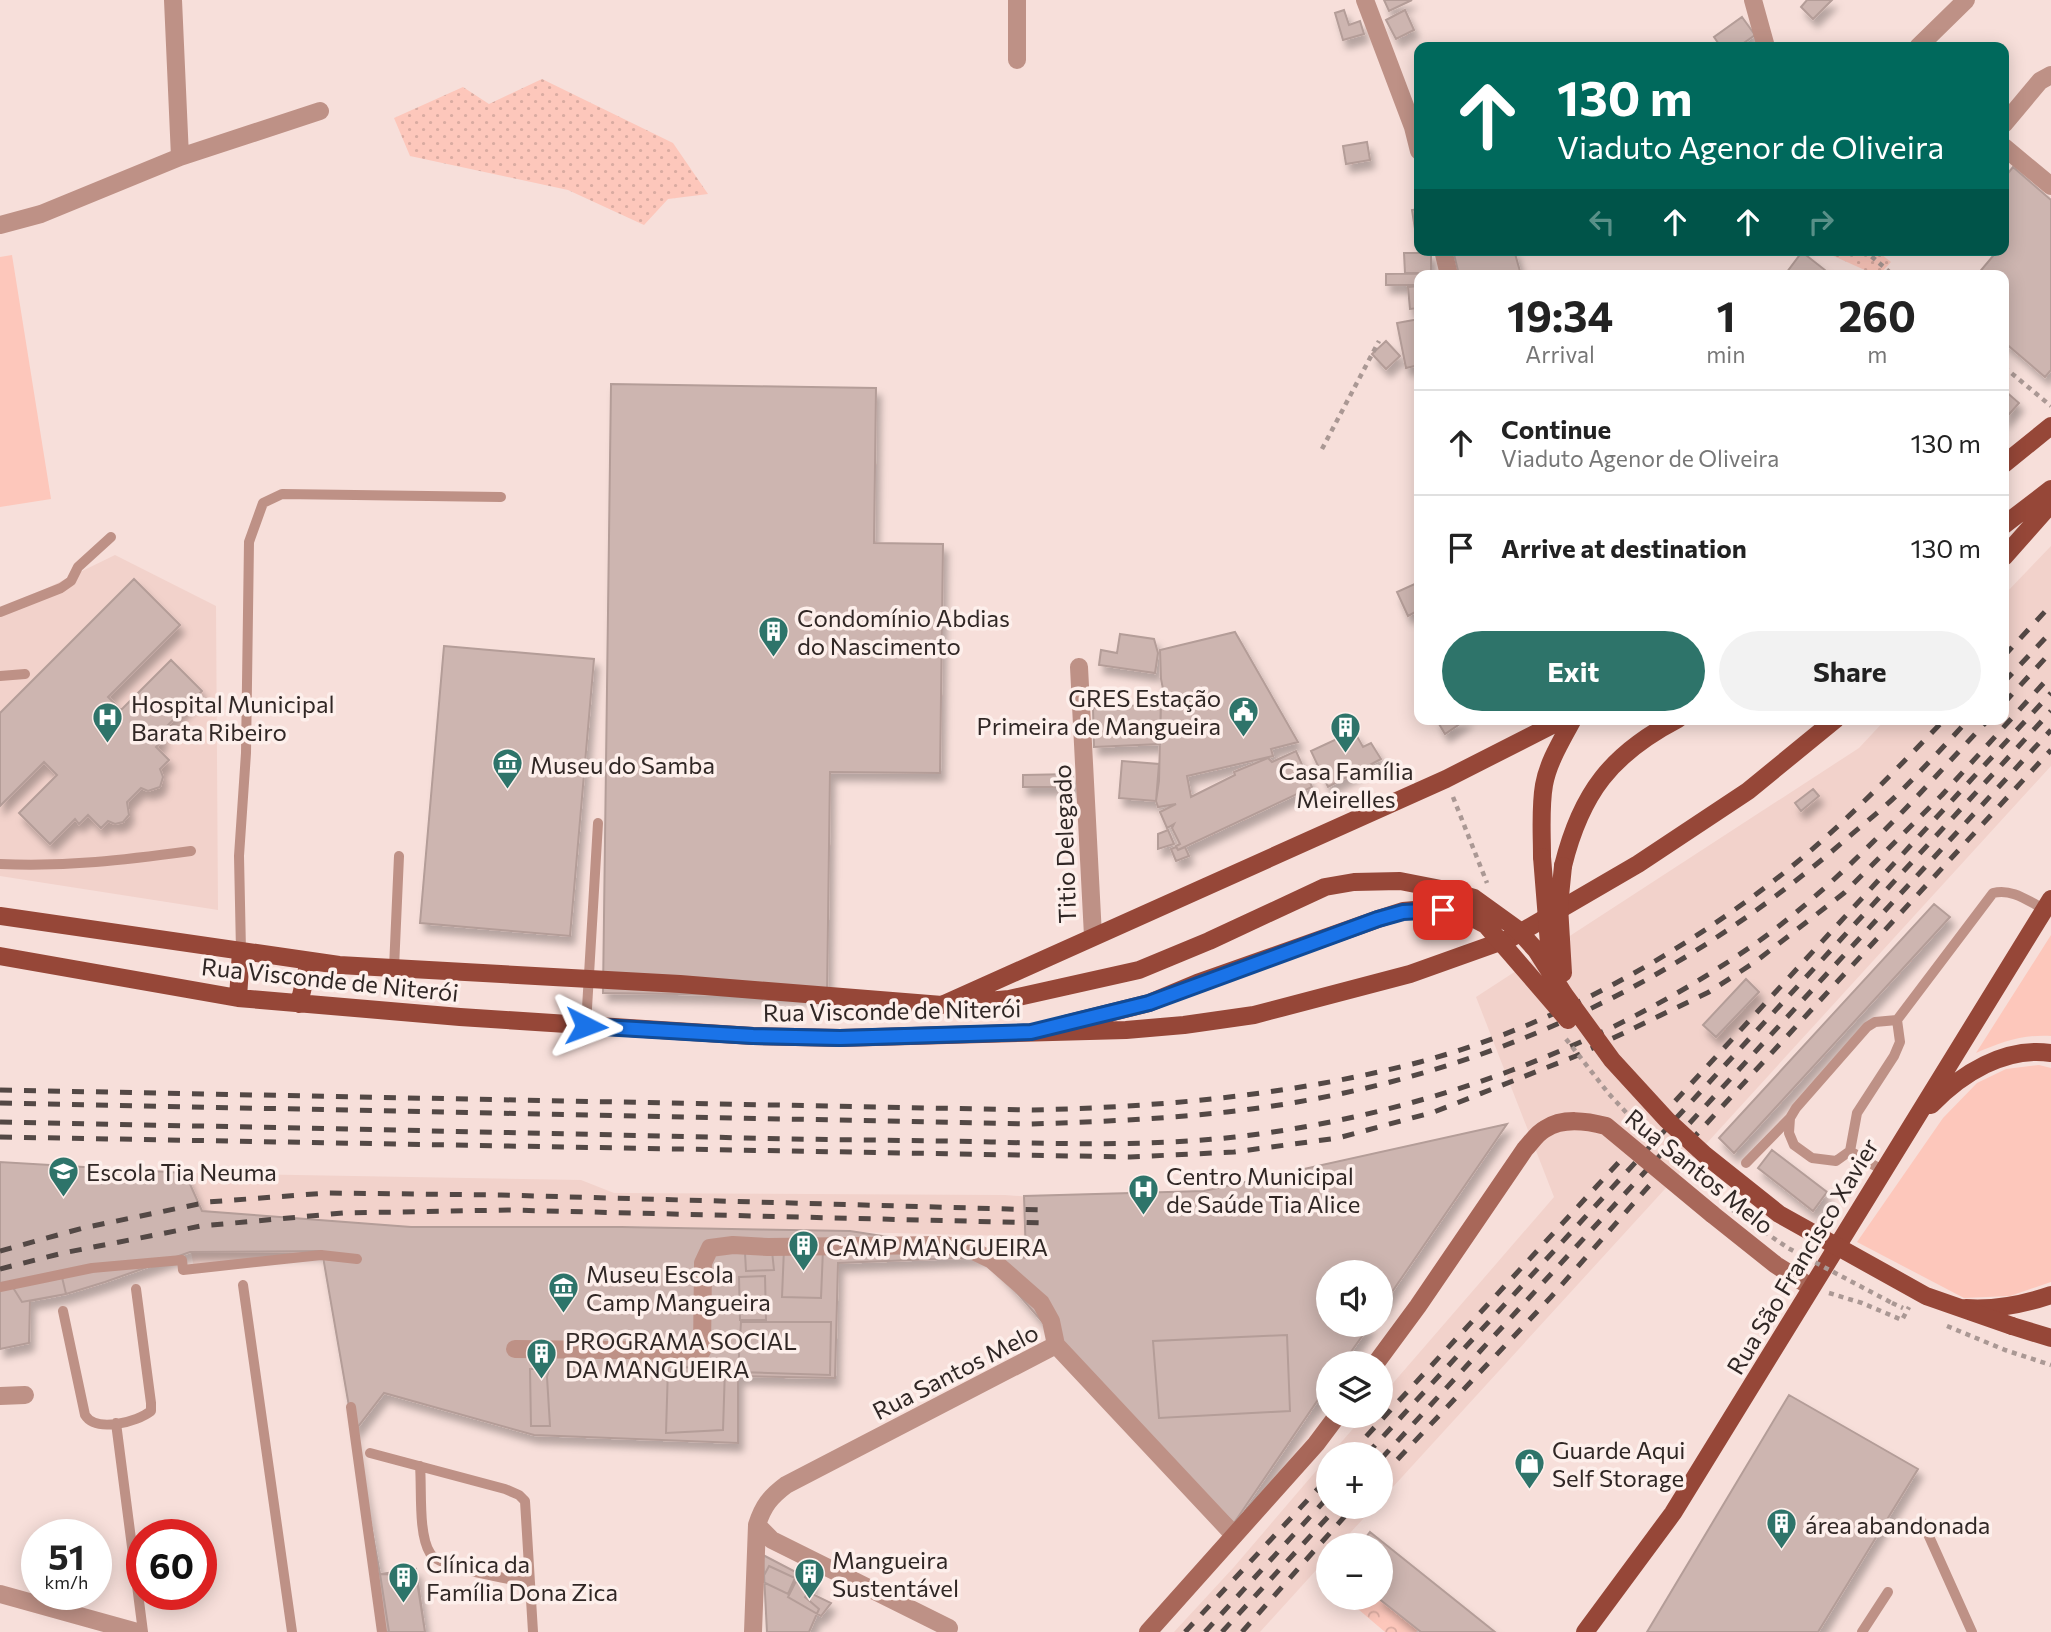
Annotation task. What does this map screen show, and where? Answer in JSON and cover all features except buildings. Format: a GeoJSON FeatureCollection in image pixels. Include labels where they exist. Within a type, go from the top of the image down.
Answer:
{"type":"FeatureCollection","features":[{"type":"Feature","properties":{"kind":"main road"},"geometry":{"type":"LineString","coordinates":[[2009,460],[2051,426]]}},
{"type":"Feature","properties":{"kind":"main road"},"geometry":{"type":"LineString","coordinates":[[2009,521],[2051,489]]}},
{"type":"Feature","properties":{"kind":"main road"},"geometry":{"type":"LineString","coordinates":[[2009,550],[2051,504]]}},
{"type":"Feature","properties":{"kind":"main road","name":"Rua Visconde de Niterói"},"geometry":{"type":"LineString","coordinates":[[0,916],[309,961],[680,984],[942,1005],[1447,779],[1552,725]]}},
{"type":"Feature","properties":{"kind":"main road"},"geometry":{"type":"LineString","coordinates":[[1558,997],[1542,857],[1544,783],[1554,755],[1570,725]]}},
{"type":"Feature","properties":{"kind":"main road"},"geometry":{"type":"LineString","coordinates":[[1558,997],[1559,906],[1570,836],[1582,807],[1600,780],[1622,756],[1650,734],[1667,725]]}},
{"type":"Feature","properties":{"kind":"main road","name":"Rua Visconde de Niterói"},"geometry":{"type":"LineString","coordinates":[[0,956],[238,998],[586,1026],[753,1036],[1031,1032],[1184,1026],[1254,1015],[1410,974],[1511,938],[1649,857],[1748,791],[1829,725]]}},
{"type":"Feature","properties":{"kind":"main road"},"geometry":{"type":"LineString","coordinates":[[942,1005],[1009,999],[1139,970],[1325,887],[1354,882],[1400,881],[1474,898],[1504,918],[1536,950],[1558,997],[1604,1066],[1669,1137],[1783,1223],[1898,1287],[1916,1296],[1949,1306],[1984,1309],[2023,1305],[2051,1295]]}},
{"type":"Feature","properties":{"kind":"main road","name":"Rua São Francisco Xavier"},"geometry":{"type":"LineString","coordinates":[[1585,1632],[1673,1513],[2048,904]]}},
{"type":"Feature","properties":{"kind":"main road"},"geometry":{"type":"LineString","coordinates":[[1031,1032],[1149,1003],[1378,919],[1426,909],[1459,911],[1486,925],[1558,997],[1667,1120],[1705,1156],[1779,1214],[1926,1296],[2051,1338]]}},
{"type":"Feature","properties":{"kind":"main road"},"geometry":{"type":"LineString","coordinates":[[238,998],[242,951]]}},
{"type":"Feature","properties":{"kind":"main road"},"geometry":{"type":"LineString","coordinates":[[299,1004],[309,961]]}},
{"type":"Feature","properties":{"kind":"main road"},"geometry":{"type":"LineString","coordinates":[[1909,1128],[1942,1094],[1975,1069],[2025,1052],[2051,1053]]}},
{"type":"Feature","properties":{"kind":"main road","name":"Rua Santos Melo"},"geometry":{"type":"LineString","coordinates":[[1385,1351],[1419,1306],[1525,1149],[1544,1129],[1563,1122],[1588,1121],[1606,1126],[1776,1265],[1811,1287]]}},
{"type":"Feature","properties":{"kind":"main road"},"geometry":{"type":"LineString","coordinates":[[1148,1632],[1328,1428]]}},
{"type":"Feature","properties":{"kind":"street"},"geometry":{"type":"LineString","coordinates":[[173,0],[180,157]]}},
{"type":"Feature","properties":{"kind":"street"},"geometry":{"type":"LineString","coordinates":[[1017,0],[1017,60]]}},
{"type":"Feature","properties":{"kind":"street"},"geometry":{"type":"LineString","coordinates":[[1365,0],[1414,131]]}},
{"type":"Feature","properties":{"kind":"street"},"geometry":{"type":"LineString","coordinates":[[1753,0],[1765,42]]}},
{"type":"Feature","properties":{"kind":"street"},"geometry":{"type":"LineString","coordinates":[[1923,42],[1966,0]]}},
{"type":"Feature","properties":{"kind":"street"},"geometry":{"type":"LineString","coordinates":[[2009,118],[2040,81],[2051,75]]}},
{"type":"Feature","properties":{"kind":"street"},"geometry":{"type":"LineString","coordinates":[[0,225],[41,214],[180,157],[320,111]]}},
{"type":"Feature","properties":{"kind":"street"},"geometry":{"type":"LineString","coordinates":[[2009,151],[2051,186]]}},
{"type":"Feature","properties":{"kind":"street","name":"Titio Delegado"},"geometry":{"type":"LineString","coordinates":[[1079,667],[1093,936]]}},
{"type":"Feature","properties":{"kind":"street"},"geometry":{"type":"LineString","coordinates":[[515,1349],[702,1351],[703,1263],[710,1248],[733,1245],[943,1245],[969,1249],[992,1260],[1041,1303],[1051,1321],[1056,1345]]}},
{"type":"Feature","properties":{"kind":"street","name":"Rua Santos Melo"},"geometry":{"type":"LineString","coordinates":[[753,1632],[757,1525],[770,1497],[786,1485],[1056,1345],[1234,1535]]}},
{"type":"Feature","properties":{"kind":"street"},"geometry":{"type":"LineString","coordinates":[[0,1396],[25,1395]]}},
{"type":"Feature","properties":{"kind":"street"},"geometry":{"type":"LineString","coordinates":[[757,1525],[772,1540],[949,1628]]}},
{"type":"Feature","properties":{"kind":"street"},"geometry":{"type":"LineString","coordinates":[[0,1594],[137,1632]]}},
{"type":"Feature","properties":{"kind":"lane"},"geometry":{"type":"LineString","coordinates":[[242,951],[239,856],[246,753],[249,542],[263,503],[282,494],[501,497]]}},
{"type":"Feature","properties":{"kind":"lane"},"geometry":{"type":"LineString","coordinates":[[0,612],[61,588],[71,580],[78,567],[111,537]]}},
{"type":"Feature","properties":{"kind":"lane"},"geometry":{"type":"LineString","coordinates":[[0,676],[25,674]]}},
{"type":"Feature","properties":{"kind":"lane"},"geometry":{"type":"LineString","coordinates":[[586,1026],[598,823]]}},
{"type":"Feature","properties":{"kind":"lane"},"geometry":{"type":"LineString","coordinates":[[0,863],[47,866],[106,863],[191,851]]}},
{"type":"Feature","properties":{"kind":"lane"},"geometry":{"type":"LineString","coordinates":[[394,968],[399,856]]}},
{"type":"Feature","properties":{"kind":"lane"},"geometry":{"type":"LineString","coordinates":[[1746,1163],[1790,1118],[1867,1027],[1875,1022],[1896,1020],[1993,893],[2003,890],[2048,904]]}},
{"type":"Feature","properties":{"kind":"lane"},"geometry":{"type":"LineString","coordinates":[[1790,1118],[1789,1133],[1794,1144],[1812,1158],[1836,1161],[1850,1151],[1857,1114],[1900,1042],[1896,1020]]}},
{"type":"Feature","properties":{"kind":"lane"},"geometry":{"type":"LineString","coordinates":[[1850,1151],[1882,1170]]}},
{"type":"Feature","properties":{"kind":"lane"},"geometry":{"type":"LineString","coordinates":[[0,1287],[122,1264],[182,1260],[183,1270],[321,1255],[357,1259]]}},
{"type":"Feature","properties":{"kind":"lane"},"geometry":{"type":"LineString","coordinates":[[243,1285],[292,1632]]}},
{"type":"Feature","properties":{"kind":"lane"},"geometry":{"type":"LineString","coordinates":[[63,1311],[85,1415],[89,1422],[116,1423],[144,1416],[151,1411],[136,1289]]}},
{"type":"Feature","properties":{"kind":"lane"},"geometry":{"type":"LineString","coordinates":[[351,1407],[382,1632]]}},
{"type":"Feature","properties":{"kind":"lane"},"geometry":{"type":"LineString","coordinates":[[116,1423],[143,1632]]}},
{"type":"Feature","properties":{"kind":"lane"},"geometry":{"type":"LineString","coordinates":[[370,1453],[505,1489],[525,1501],[533,1632]]}},
{"type":"Feature","properties":{"kind":"lane"},"geometry":{"type":"LineString","coordinates":[[420,1466],[425,1538],[431,1555],[444,1563],[529,1583]]}},
{"type":"Feature","properties":{"kind":"lane"},"geometry":{"type":"LineString","coordinates":[[1923,1523],[1972,1632]]}},
{"type":"Feature","properties":{"kind":"lane"},"geometry":{"type":"LineString","coordinates":[[1862,1632],[1888,1591]]}},
{"type":"Feature","properties":{"kind":"path"},"geometry":{"type":"LineString","coordinates":[[1871,256],[1888,270]]}},
{"type":"Feature","properties":{"kind":"path"},"geometry":{"type":"LineString","coordinates":[[1322,449],[1379,341]]}},
{"type":"Feature","properties":{"kind":"path"},"geometry":{"type":"LineString","coordinates":[[2009,371],[2051,406]]}},
{"type":"Feature","properties":{"kind":"path"},"geometry":{"type":"LineString","coordinates":[[1447,779],[1489,886]]}},
{"type":"Feature","properties":{"kind":"path"},"geometry":{"type":"LineString","coordinates":[[1811,1287],[1902,1320]]}},
{"type":"Feature","properties":{"kind":"path"},"geometry":{"type":"LineString","coordinates":[[1908,1310],[1920,1315]]}},
{"type":"Feature","properties":{"kind":"path"},"geometry":{"type":"LineString","coordinates":[[1944,1325],[2051,1365]]}},
{"type":"Feature","properties":{"kind":"shaded area"},"geometry":{"type":"Polygon","coordinates":[[[2051,546],[2051,766],[1393,1487],[1393,1442],[1341,1442],[1354,1428],[1393,1428],[1393,1383],[1554,1197],[1476,997],[1859,748],[1880,725],[2009,725],[2009,590],[2051,546]]]}},
{"type":"Feature","properties":{"kind":"shaded area","name":"Hospital Municipal Barata Ribeiro"},"geometry":{"type":"Polygon","coordinates":[[[115,555],[216,606],[218,910],[0,876],[0,611],[115,555]]]}},
{"type":"Feature","properties":{"kind":"shaded area"},"geometry":{"type":"Polygon","coordinates":[[[185,1173],[581,1180],[614,1193],[1005,1195],[1045,1198],[1044,1237],[622,1226],[614,1252],[413,1247],[194,1268],[181,1197],[185,1173]]]}},
{"type":"Feature","properties":{"kind":"shaded area"},"geometry":{"type":"Polygon","coordinates":[[[1316,1471],[1316,1519],[1363,1519],[1350,1533],[1316,1533],[1316,1570],[1260,1632],[1174,1632],[1316,1471]]]}},
{"type":"Feature","properties":{"kind":"green space"},"geometry":{"type":"Polygon","coordinates":[[[542,79],[673,143],[708,194],[668,199],[644,225],[568,190],[410,156],[394,118],[463,87],[489,104],[542,79]]]}},
{"type":"Feature","properties":{"kind":"green space"},"geometry":{"type":"Polygon","coordinates":[[[12,255],[51,499],[0,507],[0,257],[12,255]]]}},
{"type":"Feature","properties":{"kind":"green space"},"geometry":{"type":"Polygon","coordinates":[[[1833,256],[1884,256],[1891,262],[1884,270],[1865,270],[1833,256]]]}},
{"type":"Feature","properties":{"kind":"green space"},"geometry":{"type":"Polygon","coordinates":[[[2051,935],[2051,1036],[2013,1040],[1976,1053],[2051,935]]]}},
{"type":"Feature","properties":{"kind":"green space"},"geometry":{"type":"Polygon","coordinates":[[[2039,1065],[2051,1068],[2051,1282],[2010,1296],[1964,1298],[1857,1242],[1943,1118],[1977,1083],[2006,1069],[2039,1065]]]}},
{"type":"Feature","properties":{"kind":"green space"},"geometry":{"type":"Polygon","coordinates":[[[1359,1610],[1393,1610],[1418,1630],[1385,1632],[1359,1610]]]}},
{"type":"Feature","properties":{"kind":"railway"},"geometry":{"type":"LineString","coordinates":[[2009,651],[2051,605]]}},
{"type":"Feature","properties":{"kind":"railway"},"geometry":{"type":"LineString","coordinates":[[2009,677],[2051,632]]}},
{"type":"Feature","properties":{"kind":"railway"},"geometry":{"type":"LineString","coordinates":[[2009,698],[2051,652]]}},
{"type":"Feature","properties":{"kind":"railway"},"geometry":{"type":"LineString","coordinates":[[2009,721],[2051,675]]}},
{"type":"Feature","properties":{"kind":"railway"},"geometry":{"type":"LineString","coordinates":[[1361,1442],[2051,693]]}},
{"type":"Feature","properties":{"kind":"railway"},"geometry":{"type":"LineString","coordinates":[[1378,1442],[2051,711]]}},
{"type":"Feature","properties":{"kind":"railway"},"geometry":{"type":"LineString","coordinates":[[0,1090],[1032,1110],[1178,1102],[1324,1083],[1420,1062],[1511,1032],[1599,992],[1642,968],[1724,917],[1788,870],[1857,808],[1939,725]]}},
{"type":"Feature","properties":{"kind":"railway"},"geometry":{"type":"LineString","coordinates":[[0,1103],[1031,1124],[1227,1112],[1313,1099],[1397,1080],[1478,1055],[1556,1024],[1632,988],[1705,945],[1776,896],[1893,799],[1963,725]]}},
{"type":"Feature","properties":{"kind":"railway"},"geometry":{"type":"LineString","coordinates":[[0,1122],[1082,1144],[1205,1140],[1304,1127],[1373,1113],[1442,1094],[1509,1071],[1639,1014],[1700,979],[1759,941],[1821,891],[1879,836],[1983,725]]}},
{"type":"Feature","properties":{"kind":"railway"},"geometry":{"type":"LineString","coordinates":[[0,1137],[1130,1157],[1234,1152],[1338,1138],[1434,1112],[1576,1056],[1709,992],[1755,962],[1844,893],[1942,795],[2006,725]]}},
{"type":"Feature","properties":{"kind":"railway"},"geometry":{"type":"LineString","coordinates":[[1393,1446],[2051,730]]}},
{"type":"Feature","properties":{"kind":"railway"},"geometry":{"type":"LineString","coordinates":[[1393,1464],[1551,1297],[1648,1187],[2051,750]]}},
{"type":"Feature","properties":{"kind":"railway"},"geometry":{"type":"LineString","coordinates":[[0,1251],[83,1228],[208,1202],[327,1193],[501,1195],[1045,1210]]}},
{"type":"Feature","properties":{"kind":"railway"},"geometry":{"type":"LineString","coordinates":[[0,1269],[63,1253],[201,1226],[343,1213],[508,1210],[1044,1223]]}},
{"type":"Feature","properties":{"kind":"railway"},"geometry":{"type":"LineString","coordinates":[[1185,1632],[1316,1491]]}},
{"type":"Feature","properties":{"kind":"railway"},"geometry":{"type":"LineString","coordinates":[[1205,1632],[1316,1510]]}},
{"type":"Feature","properties":{"kind":"railway"},"geometry":{"type":"LineString","coordinates":[[1222,1632],[1326,1519]]}},
{"type":"Feature","properties":{"kind":"railway"},"geometry":{"type":"LineString","coordinates":[[1242,1632],[1342,1519]]}},
{"type":"Feature","properties":{"kind":"place","name":"Condomínio Abdias do Nascimento"},"geometry":{"type":"Point","coordinates":[774,658]}},
{"type":"Feature","properties":{"kind":"place","name":"GRES Estação Primeira de Mangueira"},"geometry":{"type":"Point","coordinates":[1244,738]}},
{"type":"Feature","properties":{"kind":"place","name":"Hospital Municipal Barata Ribeiro"},"geometry":{"type":"Point","coordinates":[108,744]}},
{"type":"Feature","properties":{"kind":"place","name":"Casa Família Meirelles"},"geometry":{"type":"Point","coordinates":[1346,755]}},
{"type":"Feature","properties":{"kind":"place","name":"Museu do Samba"},"geometry":{"type":"Point","coordinates":[507,791]}},
{"type":"Feature","properties":{"kind":"place","name":"Escola Tia Neuma"},"geometry":{"type":"Point","coordinates":[63,1198]}},
{"type":"Feature","properties":{"kind":"place","name":"Centro Municipal de Saúde Tia Alice"},"geometry":{"type":"Point","coordinates":[1143,1216]}},
{"type":"Feature","properties":{"kind":"place","name":"CAMP MANGUEIRA"},"geometry":{"type":"Point","coordinates":[803,1273]}},
{"type":"Feature","properties":{"kind":"place","name":"Museu Escola Camp Mangueira"},"geometry":{"type":"Point","coordinates":[563,1314]}},
{"type":"Feature","properties":{"kind":"place","name":"PROGRAMA SOCIAL DA MANGUEIRA"},"geometry":{"type":"Point","coordinates":[542,1381]}},
{"type":"Feature","properties":{"kind":"place","name":"Guarde Aqui Self Storage"},"geometry":{"type":"Point","coordinates":[1529,1490]}},
{"type":"Feature","properties":{"kind":"place","name":"área abandonada"},"geometry":{"type":"Point","coordinates":[1782,1551]}},
{"type":"Feature","properties":{"kind":"place","name":"Mangueira Sustentável"},"geometry":{"type":"Point","coordinates":[809,1600]}},
{"type":"Feature","properties":{"kind":"place","name":"Clínica da Família Dona Zica"},"geometry":{"type":"Point","coordinates":[403,1604]}},
{"type":"Feature","properties":{"kind":"route"},"geometry":{"type":"LineString","coordinates":[[586,1026],[753,1036],[840,1038],[1031,1032],[1149,1003],[1378,919],[1403,912],[1443,910]]}}]}
